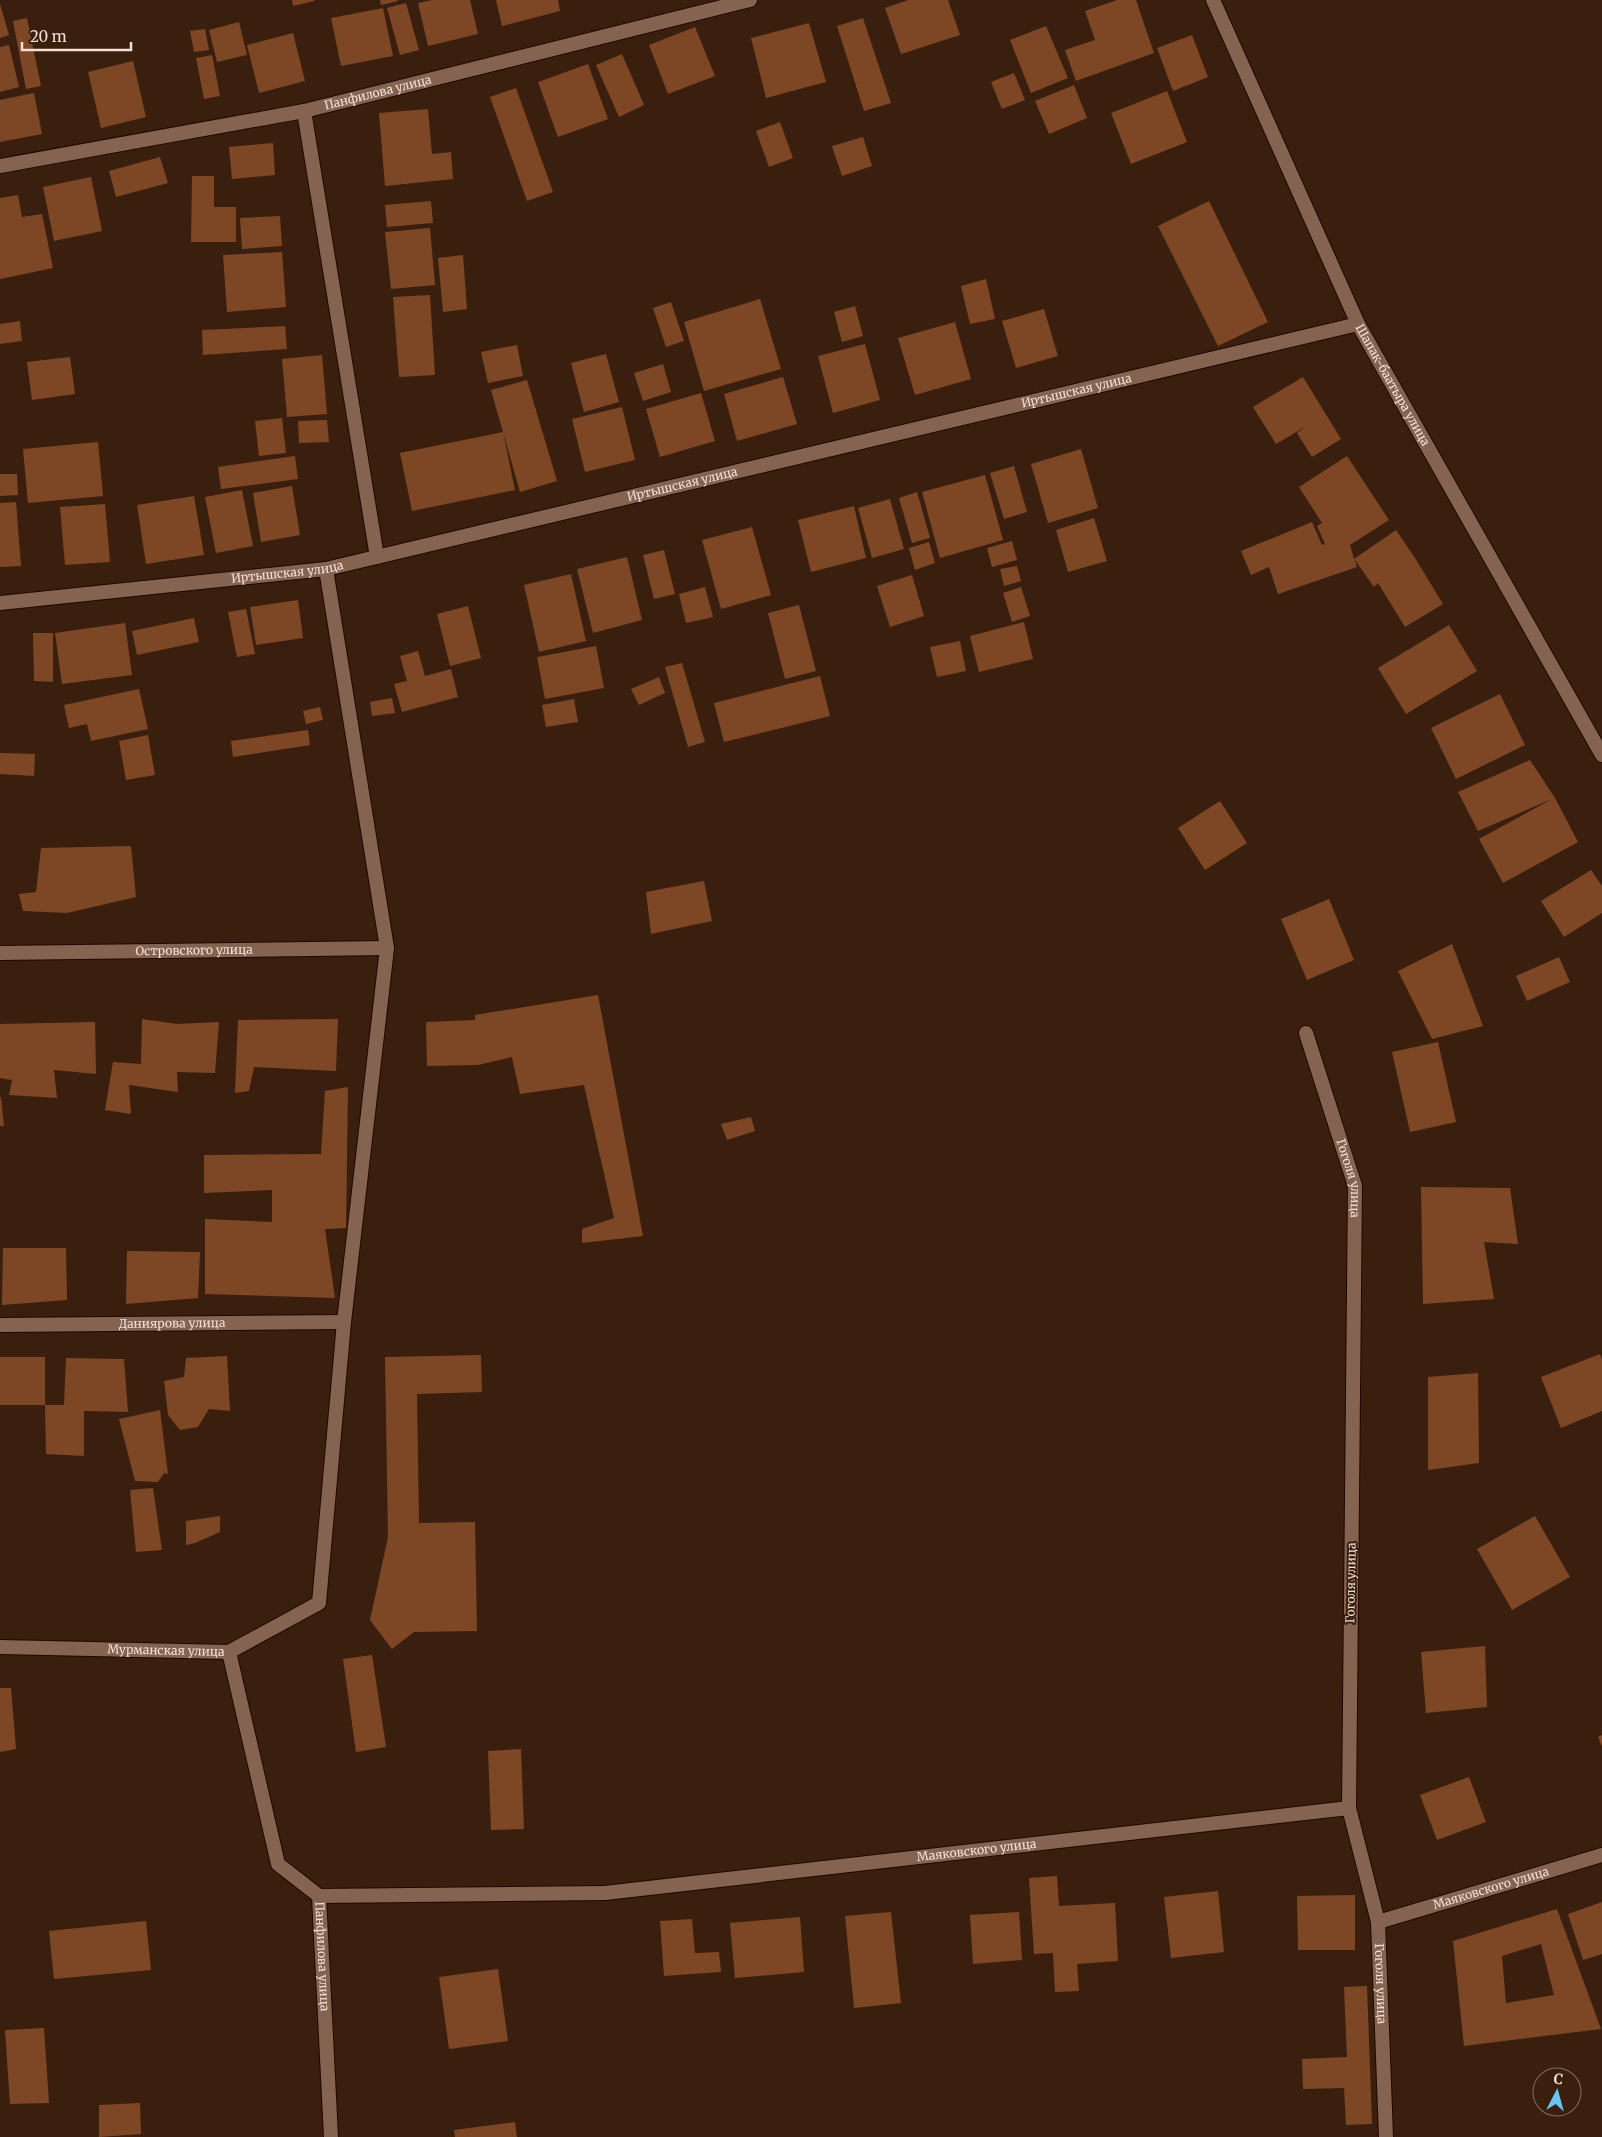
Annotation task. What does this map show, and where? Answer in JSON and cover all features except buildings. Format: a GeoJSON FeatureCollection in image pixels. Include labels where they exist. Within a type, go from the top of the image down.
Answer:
{"type":"FeatureCollection","features":[{"type":"Feature","properties":{"kind":"street","name":"Панфилова улица"},"geometry":{"type":"LineString","coordinates":[[0,166],[304,111],[750,0]]}},
{"type":"Feature","properties":{"kind":"street","name":"Шапак-баатыра улица"},"geometry":{"type":"LineString","coordinates":[[1213,0],[1358,324],[1602,755]]}},
{"type":"Feature","properties":{"kind":"street"},"geometry":{"type":"LineString","coordinates":[[304,111],[377,557]]}},
{"type":"Feature","properties":{"kind":"street","name":"Иртышская улица"},"geometry":{"type":"LineString","coordinates":[[0,603],[326,569],[1358,324]]}},
{"type":"Feature","properties":{"kind":"street"},"geometry":{"type":"LineString","coordinates":[[326,569],[387,948],[344,1322]]}},
{"type":"Feature","properties":{"kind":"street","name":"Островского улица"},"geometry":{"type":"LineString","coordinates":[[0,953],[387,948]]}},
{"type":"Feature","properties":{"kind":"street","name":"Гоголя улица"},"geometry":{"type":"LineString","coordinates":[[1306,1032],[1355,1186],[1348,1808],[1378,1922],[1386,2137]]}},
{"type":"Feature","properties":{"kind":"street","name":"Даниярова улица"},"geometry":{"type":"LineString","coordinates":[[0,1325],[344,1322]]}},
{"type":"Feature","properties":{"kind":"street","name":"Мурманская улица"},"geometry":{"type":"LineString","coordinates":[[0,1647],[229,1652],[319,1603],[344,1322]]}},
{"type":"Feature","properties":{"kind":"street","name":"Панфилова улица"},"geometry":{"type":"LineString","coordinates":[[229,1652],[278,1864],[319,1896],[331,2137]]}},
{"type":"Feature","properties":{"kind":"street","name":"Маяковского улица"},"geometry":{"type":"LineString","coordinates":[[319,1896],[605,1893],[1348,1808]]}},
{"type":"Feature","properties":{"kind":"street","name":"Маяковского улица"},"geometry":{"type":"LineString","coordinates":[[1378,1922],[1602,1855]]}}]}
